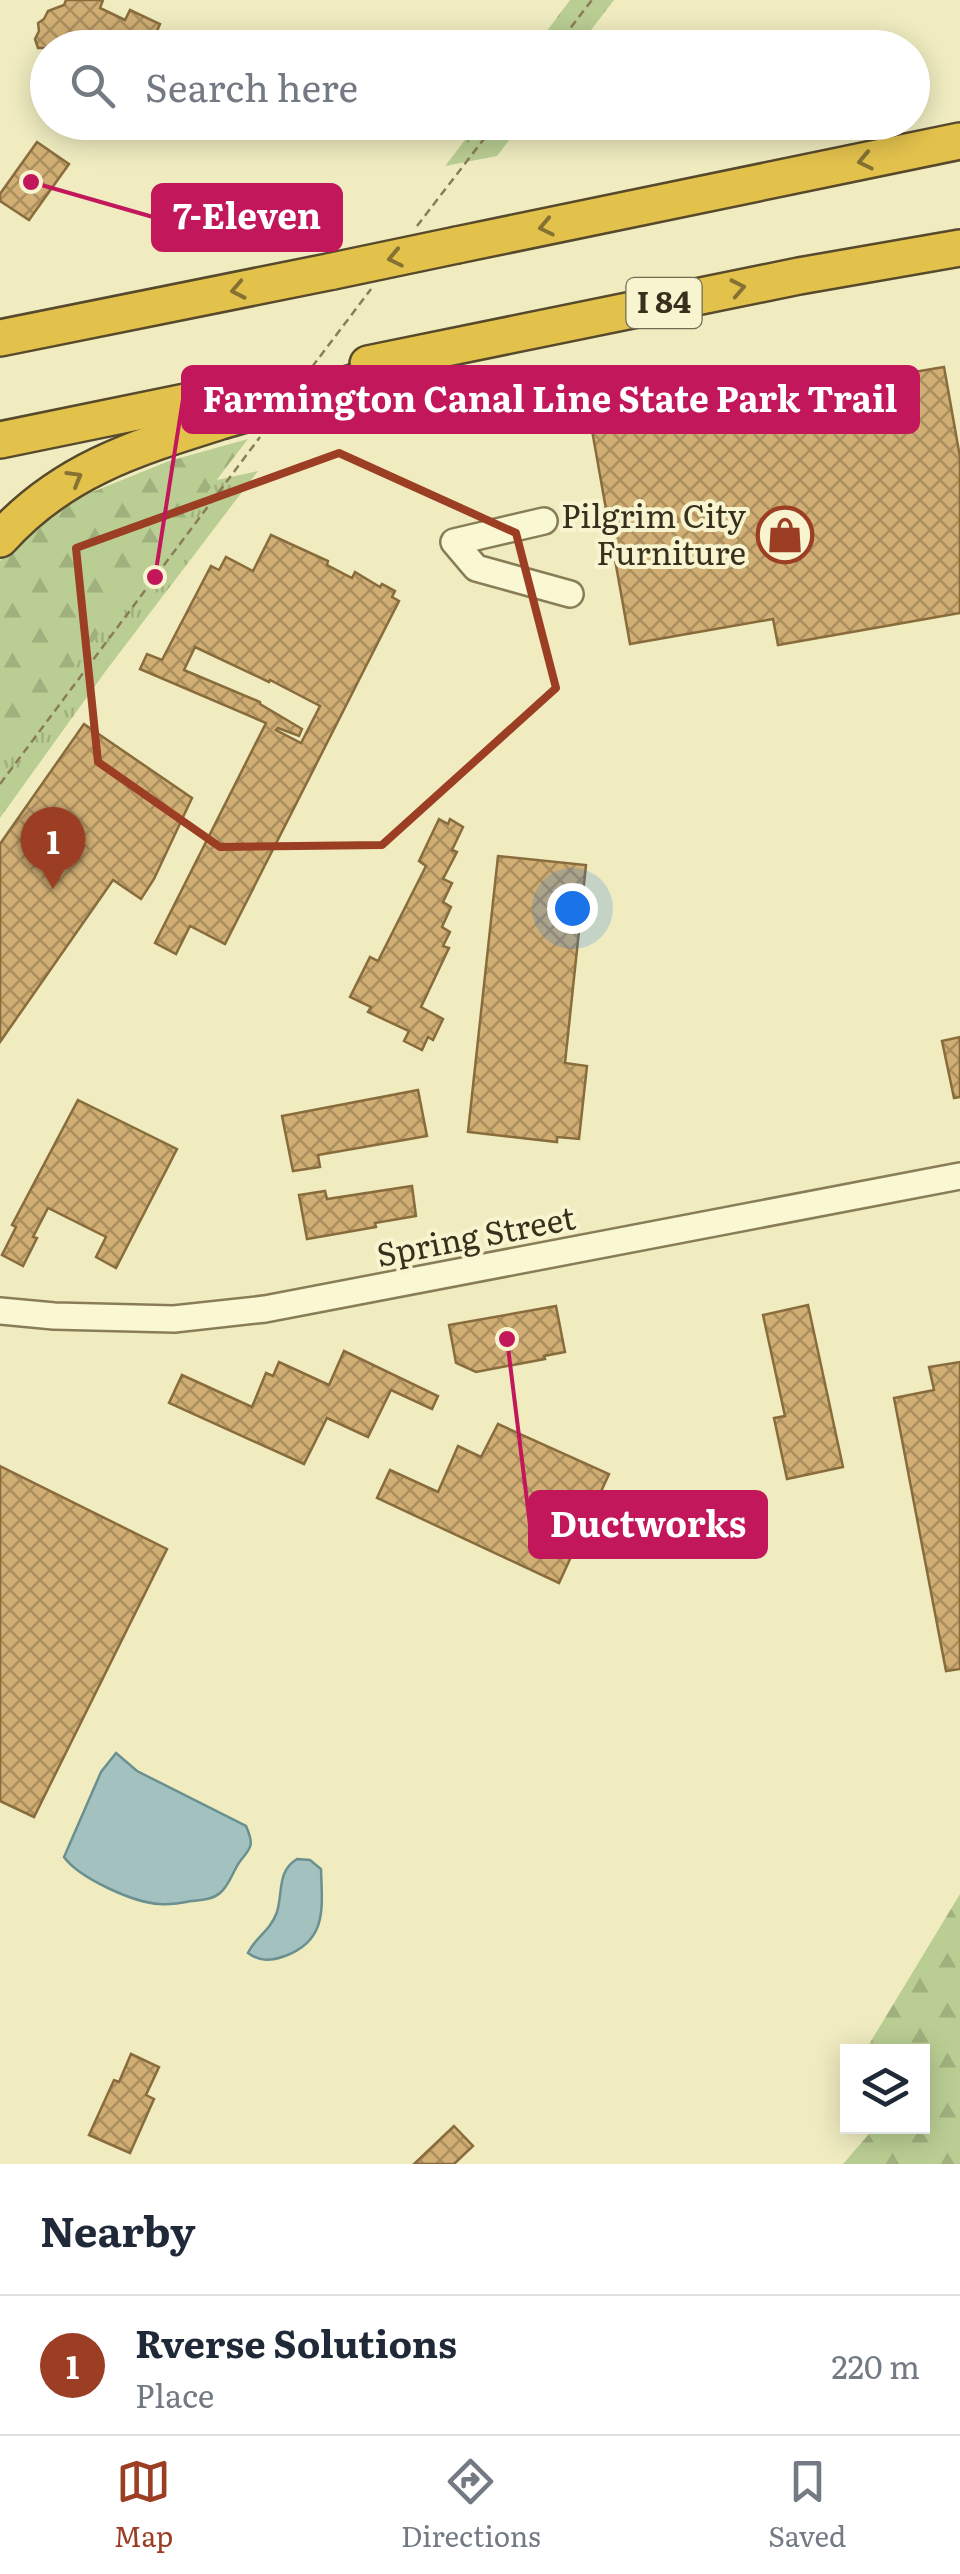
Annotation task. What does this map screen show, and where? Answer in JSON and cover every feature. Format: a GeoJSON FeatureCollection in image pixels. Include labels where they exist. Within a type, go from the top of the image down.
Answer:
{"type":"FeatureCollection","features":[{"type":"Feature","properties":{"kind":"highway"},"geometry":{"type":"LineString","coordinates":[[0,338],[960,141]]}},
{"type":"Feature","properties":{"kind":"highway","name":"I 84"},"geometry":{"type":"LineString","coordinates":[[0,440],[244,390],[362,373],[569,322],[960,248]]}},
{"type":"Feature","properties":{"kind":"highway"},"geometry":{"type":"LineString","coordinates":[[0,539],[46,496],[71,479],[137,448],[362,373]]}},
{"type":"Feature","properties":{"kind":"street"},"geometry":{"type":"LineString","coordinates":[[544,521],[454,542],[476,568],[570,594]]}},
{"type":"Feature","properties":{"kind":"street","name":"Spring Street"},"geometry":{"type":"LineString","coordinates":[[0,1311],[174,1319],[265,1310],[960,1176]]}},
{"type":"Feature","properties":{"kind":"path"},"geometry":{"type":"LineString","coordinates":[[570,30],[592,0]]}},
{"type":"Feature","properties":{"kind":"path"},"geometry":{"type":"LineString","coordinates":[[0,784],[244,459]]}},
{"type":"Feature","properties":{"kind":"highlighted area"},"geometry":{"type":"Polygon","coordinates":[[[339,453],[516,533],[556,688],[382,845],[220,847],[98,762],[76,548],[339,453]]]}},
{"type":"Feature","properties":{"kind":"green space"},"geometry":{"type":"Polygon","coordinates":[[[570,0],[614,0],[591,30],[548,30],[570,0]]]}},
{"type":"Feature","properties":{"kind":"green space"},"geometry":{"type":"Polygon","coordinates":[[[465,140],[509,140],[497,156],[445,166],[465,140]]]}},
{"type":"Feature","properties":{"kind":"green space"},"geometry":{"type":"Polygon","coordinates":[[[248,439],[0,763],[0,561],[4,555],[65,503],[169,461],[248,439]]]}},
{"type":"Feature","properties":{"kind":"green space"},"geometry":{"type":"Polygon","coordinates":[[[258,471],[0,818],[0,756],[203,483],[258,471]]]}},
{"type":"Feature","properties":{"kind":"green space"},"geometry":{"type":"Polygon","coordinates":[[[960,1894],[960,2164],[843,2164],[869,2134],[930,2134],[930,2044],[869,2044],[960,1894]]]}},
{"type":"Feature","properties":{"kind":"water"},"geometry":{"type":"Polygon","coordinates":[[[116,1753],[137,1771],[246,1826],[250,1848],[217,1895],[176,1904],[149,1903],[94,1881],[64,1857],[101,1772],[116,1753]]]}},
{"type":"Feature","properties":{"kind":"water"},"geometry":{"type":"Polygon","coordinates":[[[297,1859],[310,1860],[321,1869],[321,1909],[316,1931],[309,1941],[285,1956],[257,1958],[248,1953],[274,1919],[283,1876],[297,1859]]]}},
{"type":"Feature","properties":{"kind":"building"},"geometry":{"type":"Polygon","coordinates":[[[66,0],[103,0],[100,8],[125,20],[130,10],[160,24],[157,30],[39,30],[38,23],[48,11],[64,5],[66,0]]]}},
{"type":"Feature","properties":{"kind":"building"},"geometry":{"type":"Polygon","coordinates":[[[37,142],[69,164],[29,220],[0,201],[0,194],[37,142]]]}},
{"type":"Feature","properties":{"kind":"building","name":"Pilgrim City Furniture"},"geometry":{"type":"Polygon","coordinates":[[[944,367],[960,457],[960,613],[778,645],[773,619],[630,644],[590,419],[817,379],[819,388],[944,367]]]}},
{"type":"Feature","properties":{"kind":"building"},"geometry":{"type":"Polygon","coordinates":[[[271,535],[328,561],[327,565],[352,578],[355,572],[380,587],[382,584],[395,591],[392,597],[399,601],[225,944],[190,926],[176,954],[155,943],[266,723],[140,669],[147,654],[162,660],[211,566],[219,570],[226,557],[253,571],[271,535]],[[195,647],[184,670],[260,702],[302,729],[299,736],[276,730],[301,743],[320,706],[195,647]]]}},
{"type":"Feature","properties":{"kind":"building"},"geometry":{"type":"Polygon","coordinates":[[[84,724],[192,798],[141,899],[113,880],[0,1042],[0,844],[84,724]]]}},
{"type":"Feature","properties":{"kind":"building"},"geometry":{"type":"Polygon","coordinates":[[[439,819],[448,824],[450,819],[463,827],[452,850],[457,852],[443,879],[452,883],[443,902],[451,907],[442,927],[450,932],[443,946],[449,948],[421,1007],[443,1019],[433,1040],[428,1037],[422,1050],[404,1041],[409,1031],[368,1012],[371,1007],[350,997],[370,957],[378,961],[426,866],[419,861],[439,819]]]}},
{"type":"Feature","properties":{"kind":"building"},"geometry":{"type":"Polygon","coordinates":[[[498,856],[586,865],[565,1063],[587,1066],[579,1139],[557,1137],[557,1142],[468,1132],[498,856]]]}},
{"type":"Feature","properties":{"kind":"building"},"geometry":{"type":"Polygon","coordinates":[[[960,1037],[960,1097],[954,1098],[942,1041],[960,1037]]]}},
{"type":"Feature","properties":{"kind":"building"},"geometry":{"type":"Polygon","coordinates":[[[418,1090],[427,1136],[318,1155],[320,1167],[293,1171],[282,1116],[418,1090]]]}},
{"type":"Feature","properties":{"kind":"building"},"geometry":{"type":"Polygon","coordinates":[[[78,1100],[177,1149],[116,1268],[96,1257],[106,1237],[48,1208],[23,1266],[2,1255],[16,1227],[12,1225],[78,1100]]]}},
{"type":"Feature","properties":{"kind":"building"},"geometry":{"type":"Polygon","coordinates":[[[412,1186],[416,1216],[307,1239],[299,1195],[325,1191],[327,1199],[412,1186]]]}},
{"type":"Feature","properties":{"kind":"building"},"geometry":{"type":"Polygon","coordinates":[[[808,1305],[843,1467],[787,1479],[774,1418],[785,1416],[763,1315],[808,1305]]]}},
{"type":"Feature","properties":{"kind":"building"},"geometry":{"type":"Polygon","coordinates":[[[556,1306],[565,1352],[476,1372],[456,1363],[449,1325],[556,1306]]]}},
{"type":"Feature","properties":{"kind":"building"},"geometry":{"type":"Polygon","coordinates":[[[344,1351],[438,1396],[432,1409],[391,1390],[368,1437],[327,1418],[304,1464],[169,1403],[182,1375],[252,1407],[266,1373],[273,1376],[279,1362],[329,1385],[344,1351]]]}},
{"type":"Feature","properties":{"kind":"building"},"geometry":{"type":"Polygon","coordinates":[[[960,1362],[960,1669],[946,1671],[894,1398],[934,1390],[929,1367],[960,1362]]]}},
{"type":"Feature","properties":{"kind":"building"},"geometry":{"type":"Polygon","coordinates":[[[498,1424],[609,1474],[559,1583],[377,1498],[390,1470],[438,1492],[458,1446],[481,1457],[498,1424]]]}},
{"type":"Feature","properties":{"kind":"building"},"geometry":{"type":"Polygon","coordinates":[[[0,1466],[167,1549],[34,1817],[0,1801],[0,1466]]]}},
{"type":"Feature","properties":{"kind":"building"},"geometry":{"type":"Polygon","coordinates":[[[131,2054],[159,2067],[146,2095],[154,2099],[130,2153],[89,2135],[114,2080],[119,2082],[131,2054]]]}},
{"type":"Feature","properties":{"kind":"building"},"geometry":{"type":"Polygon","coordinates":[[[454,2126],[473,2146],[454,2164],[414,2164],[454,2126]]]}},
{"type":"Feature","properties":{"kind":"place","name":"7-Eleven"},"geometry":{"type":"Point","coordinates":[31,182]}},
{"type":"Feature","properties":{"kind":"place","name":"Pilgrim City Furniture"},"geometry":{"type":"Point","coordinates":[785,535]}},
{"type":"Feature","properties":{"kind":"place","name":"Farmington Canal Line State Park Trail"},"geometry":{"type":"Point","coordinates":[155,577]}},
{"type":"Feature","properties":{"kind":"place","name":"Rverse Solutions"},"geometry":{"type":"Point","coordinates":[53,889]}},
{"type":"Feature","properties":{"kind":"place","name":"Ductworks"},"geometry":{"type":"Point","coordinates":[507,1339]}}]}
